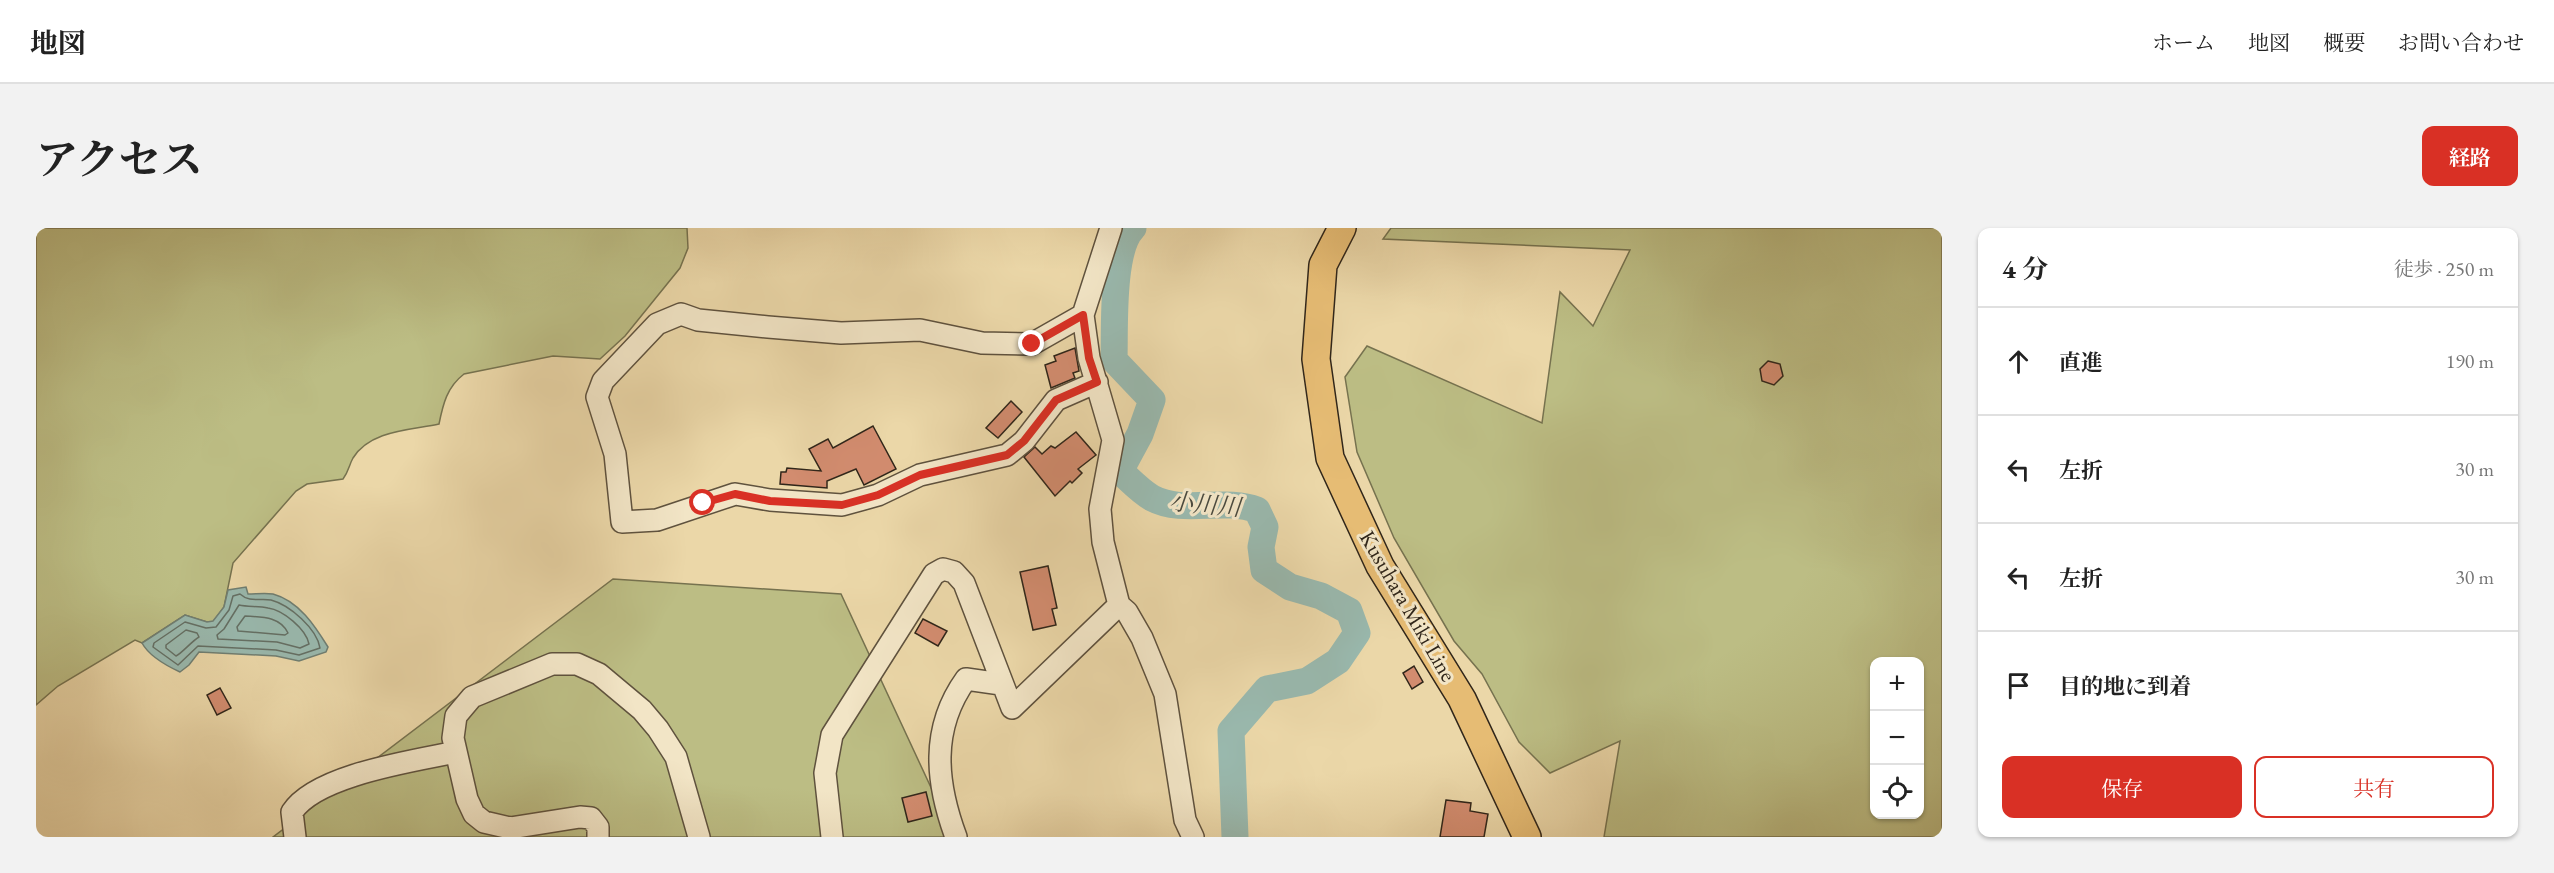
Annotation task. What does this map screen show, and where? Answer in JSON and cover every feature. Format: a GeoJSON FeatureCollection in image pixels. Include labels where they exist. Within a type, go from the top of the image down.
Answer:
{"type":"FeatureCollection","features":[{"type":"Feature","properties":{"kind":"main road","name":"Kusuhara Miki Line"},"geometry":{"type":"LineString","coordinates":[[1342,228],[1323,265],[1316,359],[1330,458],[1380,566],[1462,699],[1527,837]]}},
{"type":"Feature","properties":{"kind":"street"},"geometry":{"type":"LineString","coordinates":[[1111,228],[1083,315],[1089,358],[1113,440],[1100,509],[1102,542],[1119,605],[1127,612],[1142,638],[1165,694],[1185,820],[1193,837]]}},
{"type":"Feature","properties":{"kind":"street"},"geometry":{"type":"LineString","coordinates":[[1083,315],[1032,344],[982,343],[920,330],[841,333],[768,327],[699,320],[681,314],[657,324],[603,381],[597,397],[615,454],[622,522],[657,520],[735,494],[770,501],[842,505],[878,495],[920,475],[1007,455],[1024,441],[1056,400],[1097,382]]}},
{"type":"Feature","properties":{"kind":"street"},"geometry":{"type":"LineString","coordinates":[[832,837],[825,773],[832,735],[934,574],[943,569],[954,572],[964,583],[1012,708],[1119,605]]}},
{"type":"Feature","properties":{"kind":"street"},"geometry":{"type":"LineString","coordinates":[[597,837],[598,826],[591,818],[580,817],[510,828],[484,822],[474,814],[467,799],[453,738],[456,716],[472,697],[552,664],[577,664],[599,674],[642,710],[658,729],[676,757],[699,837]]}},
{"type":"Feature","properties":{"kind":"street"},"geometry":{"type":"LineString","coordinates":[[956,837],[946,810],[939,768],[943,730],[954,696],[966,679],[1001,684]]}},
{"type":"Feature","properties":{"kind":"street"},"geometry":{"type":"LineString","coordinates":[[295,837],[292,812],[298,802],[364,772],[456,752]]}},
{"type":"Feature","properties":{"kind":"green space"},"geometry":{"type":"Polygon","coordinates":[[[36,228],[687,228],[688,248],[680,268],[625,336],[600,359],[553,356],[464,374],[450,390],[439,424],[380,437],[360,449],[343,479],[307,484],[296,491],[233,563],[224,607],[213,622],[185,615],[142,643],[135,640],[58,686],[36,705],[36,228]]]}},
{"type":"Feature","properties":{"kind":"green space"},"geometry":{"type":"Polygon","coordinates":[[[1391,228],[1942,228],[1942,837],[1604,837],[1620,741],[1550,773],[1519,742],[1482,674],[1454,641],[1394,538],[1357,452],[1345,377],[1367,346],[1542,423],[1560,292],[1593,326],[1630,250],[1383,239],[1391,228]]]}},
{"type":"Feature","properties":{"kind":"green space"},"geometry":{"type":"Polygon","coordinates":[[[613,579],[841,594],[954,837],[273,837],[613,579]]]}},
{"type":"Feature","properties":{"kind":"water"},"geometry":{"type":"Polygon","coordinates":[[[246,587],[248,594],[273,594],[291,602],[312,623],[328,647],[326,652],[299,661],[276,656],[199,652],[180,672],[164,664],[142,643],[185,615],[207,622],[213,621],[224,607],[228,590],[246,587]]]}},
{"type":"Feature","properties":{"kind":"building"},"geometry":{"type":"Polygon","coordinates":[[[1075,348],[1079,371],[1073,373],[1075,378],[1051,388],[1045,365],[1056,361],[1054,356],[1075,348]]]}},
{"type":"Feature","properties":{"kind":"building"},"geometry":{"type":"Polygon","coordinates":[[[1768,361],[1780,364],[1783,376],[1774,385],[1762,381],[1760,369],[1768,361]]]}},
{"type":"Feature","properties":{"kind":"building"},"geometry":{"type":"Polygon","coordinates":[[[1011,401],[1022,412],[998,438],[986,428],[1011,401]]]}},
{"type":"Feature","properties":{"kind":"building"},"geometry":{"type":"Polygon","coordinates":[[[873,426],[896,469],[864,485],[856,469],[827,481],[827,488],[780,484],[781,472],[786,472],[787,468],[821,471],[809,449],[828,439],[833,448],[873,426]]]}},
{"type":"Feature","properties":{"kind":"building"},"geometry":{"type":"Polygon","coordinates":[[[1076,432],[1096,455],[1078,469],[1082,473],[1072,483],[1070,481],[1055,496],[1024,457],[1035,447],[1042,454],[1051,446],[1055,448],[1076,432]]]}},
{"type":"Feature","properties":{"kind":"building"},"geometry":{"type":"Polygon","coordinates":[[[1048,566],[1057,608],[1052,609],[1056,625],[1033,630],[1020,572],[1048,566]]]}},
{"type":"Feature","properties":{"kind":"building"},"geometry":{"type":"Polygon","coordinates":[[[923,619],[947,631],[938,646],[915,633],[923,619]]]}},
{"type":"Feature","properties":{"kind":"building"},"geometry":{"type":"Polygon","coordinates":[[[1414,666],[1423,682],[1412,689],[1403,673],[1414,666]]]}},
{"type":"Feature","properties":{"kind":"building"},"geometry":{"type":"Polygon","coordinates":[[[220,688],[231,708],[217,715],[207,695],[220,688]]]}},
{"type":"Feature","properties":{"kind":"building"},"geometry":{"type":"Polygon","coordinates":[[[926,792],[932,816],[908,822],[902,798],[926,792]]]}},
{"type":"Feature","properties":{"kind":"building"},"geometry":{"type":"Polygon","coordinates":[[[1446,800],[1471,803],[1470,811],[1488,814],[1484,837],[1440,837],[1446,800]]]}},
{"type":"Feature","properties":{"kind":"waterway","name":"小川川"},"geometry":{"type":"LineString","coordinates":[[1133,228],[1121,253],[1118,271],[1114,360],[1152,400],[1140,434],[1120,471],[1139,489],[1164,503],[1191,506],[1231,505],[1257,510],[1265,527],[1261,547],[1264,570],[1290,587],[1321,596],[1349,611],[1357,633],[1338,661],[1307,681],[1267,689],[1231,731],[1235,837]]}},
{"type":"Feature","properties":{"kind":"route"},"geometry":{"type":"LineString","coordinates":[[703,503],[735,494],[770,501],[842,505],[878,495],[920,475],[1007,455],[1024,441],[1056,400],[1097,382],[1089,358],[1083,329],[1083,315],[1032,344]]}}]}
